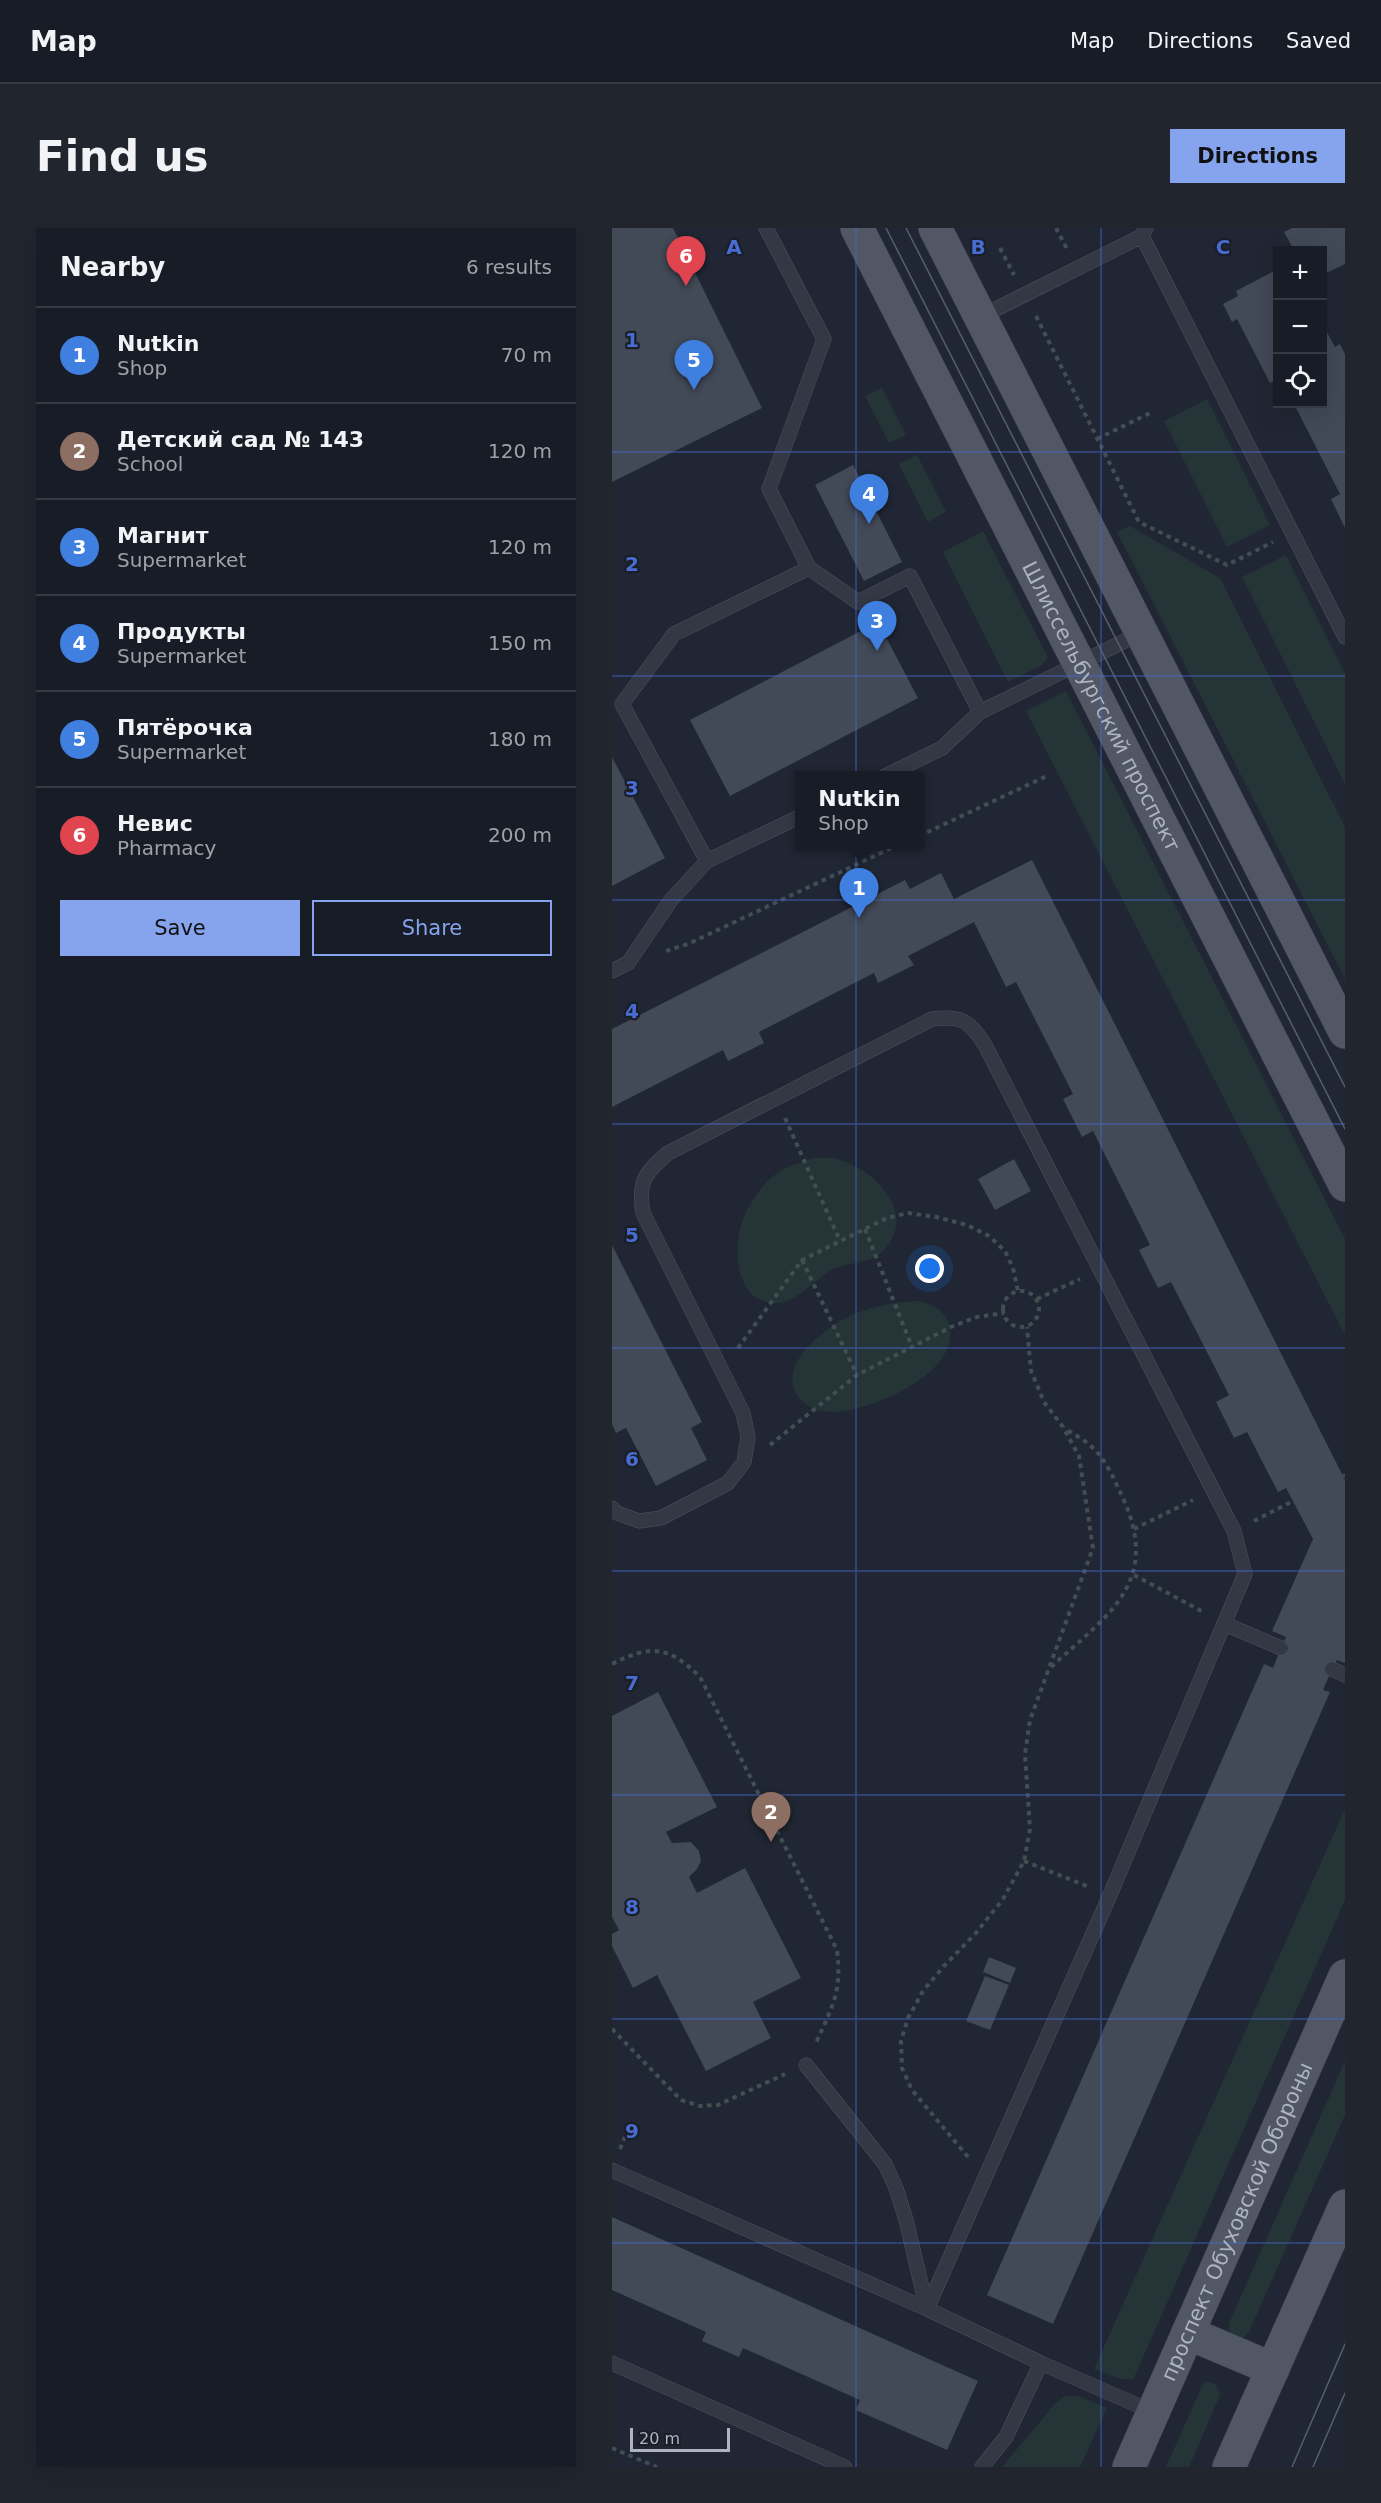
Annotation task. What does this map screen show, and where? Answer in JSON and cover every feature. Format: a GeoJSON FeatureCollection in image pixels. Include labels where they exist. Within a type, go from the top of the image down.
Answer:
{"type":"FeatureCollection","features":[{"type":"Feature","properties":{"kind":"main road","name":"Шлиссельбургский проспект"},"geometry":{"type":"LineString","coordinates":[[857,228],[1345,1185]]}},
{"type":"Feature","properties":{"kind":"main road"},"geometry":{"type":"LineString","coordinates":[[934,228],[1345,1032]]}},
{"type":"Feature","properties":{"kind":"main road","name":"проспект Обуховской Обороны"},"geometry":{"type":"LineString","coordinates":[[1129,2467],[1345,1976]]}},
{"type":"Feature","properties":{"kind":"main road"},"geometry":{"type":"LineString","coordinates":[[1229,2467],[1345,2206]]}},
{"type":"Feature","properties":{"kind":"main road"},"geometry":{"type":"LineString","coordinates":[[1188,2333],[1273,2369]]}},
{"type":"Feature","properties":{"kind":"lane"},"geometry":{"type":"LineString","coordinates":[[766,228],[824,339],[769,489],[809,568],[858,602],[910,576],[980,712]]}},
{"type":"Feature","properties":{"kind":"lane"},"geometry":{"type":"LineString","coordinates":[[980,317],[1144,232],[1345,636]]}},
{"type":"Feature","properties":{"kind":"lane"},"geometry":{"type":"LineString","coordinates":[[707,861],[617,705],[674,634],[809,568]]}},
{"type":"Feature","properties":{"kind":"lane"},"geometry":{"type":"LineString","coordinates":[[895,771],[942,748],[980,712],[1141,632]]}},
{"type":"Feature","properties":{"kind":"lane"},"geometry":{"type":"LineString","coordinates":[[612,971],[628,963],[671,900],[707,861],[795,819]]}},
{"type":"Feature","properties":{"kind":"lane"},"geometry":{"type":"LineString","coordinates":[[612,1508],[617,1513],[639,1521],[661,1518],[728,1483],[744,1462],[748,1437],[742,1413],[643,1214],[640,1192],[649,1170],[669,1153],[932,1019],[952,1017],[972,1025],[985,1045],[1234,1531],[1245,1574],[1110,1895],[927,2309]]}},
{"type":"Feature","properties":{"kind":"lane"},"geometry":{"type":"LineString","coordinates":[[1225,1624],[1281,1648]]}},
{"type":"Feature","properties":{"kind":"lane"},"geometry":{"type":"LineString","coordinates":[[806,2065],[885,2164],[896,2188],[906,2220],[927,2309]]}},
{"type":"Feature","properties":{"kind":"lane"},"geometry":{"type":"LineString","coordinates":[[612,2170],[1153,2412]]}},
{"type":"Feature","properties":{"kind":"lane"},"geometry":{"type":"LineString","coordinates":[[612,2363],[845,2467]]}},
{"type":"Feature","properties":{"kind":"lane"},"geometry":{"type":"LineString","coordinates":[[982,2467],[1006,2438],[1041,2363]]}},
{"type":"Feature","properties":{"kind":"path"},"geometry":{"type":"LineString","coordinates":[[1000,248],[1139,522],[1227,565],[1292,532]]}},
{"type":"Feature","properties":{"kind":"path"},"geometry":{"type":"LineString","coordinates":[[1097,439],[1149,412]]}},
{"type":"Feature","properties":{"kind":"path"},"geometry":{"type":"LineString","coordinates":[[924,834],[1049,774]]}},
{"type":"Feature","properties":{"kind":"path"},"geometry":{"type":"LineString","coordinates":[[628,963],[688,944],[889,849]]}},
{"type":"Feature","properties":{"kind":"path"},"geometry":{"type":"LineString","coordinates":[[776,1098],[840,1241]]}},
{"type":"Feature","properties":{"kind":"path"},"geometry":{"type":"LineString","coordinates":[[722,1371],[802,1260],[887,1218],[908,1213],[936,1217],[967,1225],[989,1236],[1005,1251],[1013,1268],[1018,1291]]}},
{"type":"Feature","properties":{"kind":"path"},"geometry":{"type":"LineString","coordinates":[[865,1229],[912,1347]]}},
{"type":"Feature","properties":{"kind":"path"},"geometry":{"type":"LineString","coordinates":[[802,1260],[857,1375]]}},
{"type":"Feature","properties":{"kind":"path"},"geometry":{"type":"LineString","coordinates":[[1037,1299],[1100,1270]]}},
{"type":"Feature","properties":{"kind":"path"},"geometry":{"type":"LineString","coordinates":[[1018,1291],[1029,1292],[1037,1299],[1040,1310],[1036,1320],[1026,1327],[1014,1326],[1005,1319],[1003,1307],[1008,1296],[1018,1291]]}},
{"type":"Feature","properties":{"kind":"path"},"geometry":{"type":"LineString","coordinates":[[744,1462],[764,1450],[857,1375],[977,1317],[1004,1313]]}},
{"type":"Feature","properties":{"kind":"path"},"geometry":{"type":"LineString","coordinates":[[985,2177],[912,2090],[902,2068],[901,2042],[908,2018],[923,1991],[976,1933],[996,1907],[1024,1861],[1030,1829],[1025,1754],[1030,1720],[1093,1548],[1080,1456],[1063,1427],[1044,1402],[1031,1371],[1026,1327]]}},
{"type":"Feature","properties":{"kind":"path"},"geometry":{"type":"LineString","coordinates":[[1050,1667],[1106,1617],[1121,1598],[1134,1575],[1138,1551],[1128,1508],[1112,1475],[1092,1446],[1063,1427]]}},
{"type":"Feature","properties":{"kind":"path"},"geometry":{"type":"LineString","coordinates":[[1134,1529],[1212,1490]]}},
{"type":"Feature","properties":{"kind":"path"},"geometry":{"type":"LineString","coordinates":[[1234,1531],[1293,1501]]}},
{"type":"Feature","properties":{"kind":"path"},"geometry":{"type":"LineString","coordinates":[[1134,1575],[1225,1624]]}},
{"type":"Feature","properties":{"kind":"path"},"geometry":{"type":"LineString","coordinates":[[612,1664],[633,1654],[659,1650],[683,1660],[700,1677],[837,1950],[840,1977],[834,2002],[806,2065],[718,2105],[700,2106],[681,2100],[612,2029]]}},
{"type":"Feature","properties":{"kind":"path"},"geometry":{"type":"LineString","coordinates":[[1024,1861],[1110,1895]]}},
{"type":"Feature","properties":{"kind":"path"},"geometry":{"type":"LineString","coordinates":[[612,2448],[657,2467]]}},
{"type":"Feature","properties":{"kind":"path"},"geometry":{"type":"LineString","coordinates":[[643,2467],[645,2462]]}},
{"type":"Feature","properties":{"kind":"shaded area"},"geometry":{"type":"Polygon","coordinates":[[[882,388],[906,435],[889,443],[865,396],[882,388]]]}},
{"type":"Feature","properties":{"kind":"shaded area"},"geometry":{"type":"Polygon","coordinates":[[[1207,399],[1270,525],[1227,547],[1164,421],[1207,399]]]}},
{"type":"Feature","properties":{"kind":"shaded area"},"geometry":{"type":"Polygon","coordinates":[[[917,455],[946,512],[928,522],[899,464],[917,455]]]}},
{"type":"Feature","properties":{"kind":"shaded area"},"geometry":{"type":"Polygon","coordinates":[[[1130,526],[1220,578],[1345,827],[1345,979],[1117,532],[1130,526]]]}},
{"type":"Feature","properties":{"kind":"shaded area"},"geometry":{"type":"Polygon","coordinates":[[[983,531],[1048,657],[1041,666],[1008,682],[943,552],[983,531]]]}},
{"type":"Feature","properties":{"kind":"shaded area"},"geometry":{"type":"Polygon","coordinates":[[[1286,555],[1345,674],[1345,784],[1242,577],[1286,555]]]}},
{"type":"Feature","properties":{"kind":"shaded area"},"geometry":{"type":"Polygon","coordinates":[[[1066,691],[1345,1239],[1345,1335],[1026,711],[1066,691]]]}},
{"type":"Feature","properties":{"kind":"shaded area"},"geometry":{"type":"Polygon","coordinates":[[[813,1158],[840,1160],[868,1174],[880,1184],[895,1210],[896,1224],[893,1237],[883,1251],[871,1259],[828,1272],[796,1297],[781,1303],[761,1300],[751,1294],[740,1273],[738,1247],[742,1222],[754,1198],[772,1177],[787,1168],[813,1158]]]}},
{"type":"Feature","properties":{"kind":"shaded area"},"geometry":{"type":"Polygon","coordinates":[[[921,1301],[945,1315],[950,1331],[948,1347],[939,1362],[925,1376],[889,1397],[852,1410],[822,1411],[802,1401],[795,1392],[793,1374],[801,1355],[815,1340],[834,1325],[857,1313],[895,1303],[921,1301]]]}},
{"type":"Feature","properties":{"kind":"shaded area"},"geometry":{"type":"Polygon","coordinates":[[[1345,1809],[1345,1900],[1133,2380],[1117,2378],[1094,2369],[1345,1809]]]}},
{"type":"Feature","properties":{"kind":"shaded area"},"geometry":{"type":"Polygon","coordinates":[[[1345,2061],[1345,2115],[1249,2332],[1243,2338],[1235,2337],[1229,2331],[1229,2323],[1345,2061]]]}},
{"type":"Feature","properties":{"kind":"shaded area"},"geometry":{"type":"Polygon","coordinates":[[[1206,2382],[1216,2385],[1220,2395],[1189,2467],[1166,2467],[1202,2386],[1206,2382]]]}},
{"type":"Feature","properties":{"kind":"shaded area"},"geometry":{"type":"Polygon","coordinates":[[[1065,2396],[1079,2396],[1107,2408],[1080,2467],[1002,2467],[1054,2405],[1065,2396]]]}},
{"type":"Feature","properties":{"kind":"building"},"geometry":{"type":"Polygon","coordinates":[[[612,228],[673,228],[762,408],[612,482],[612,228]]]}},
{"type":"Feature","properties":{"kind":"building"},"geometry":{"type":"Polygon","coordinates":[[[1292,228],[1345,228],[1345,264],[1327,273],[1327,246],[1292,246],[1284,232],[1292,228]]]}},
{"type":"Feature","properties":{"kind":"building"},"geometry":{"type":"Polygon","coordinates":[[[1273,272],[1273,382],[1270,383],[1237,319],[1232,322],[1223,304],[1238,296],[1236,291],[1273,272]]]}},
{"type":"Feature","properties":{"kind":"building"},"geometry":{"type":"Polygon","coordinates":[[[1327,332],[1335,347],[1340,344],[1345,354],[1345,528],[1331,499],[1340,494],[1296,408],[1327,408],[1327,332]]]}},
{"type":"Feature","properties":{"kind":"building"},"geometry":{"type":"Polygon","coordinates":[[[853,465],[902,562],[864,581],[815,485],[853,465]]]}},
{"type":"Feature","properties":{"kind":"building"},"geometry":{"type":"Polygon","coordinates":[[[878,622],[918,698],[730,796],[690,720],[878,622]]]}},
{"type":"Feature","properties":{"kind":"building"},"geometry":{"type":"Polygon","coordinates":[[[612,757],[665,858],[612,886],[612,757]]]}},
{"type":"Feature","properties":{"kind":"building"},"geometry":{"type":"Polygon","coordinates":[[[1032,860],[1345,1480],[1345,1663],[1337,1660],[1332,1669],[1323,1690],[1330,1692],[1053,2324],[987,2295],[1264,1664],[1273,1668],[1286,1637],[1272,1631],[1313,1539],[1286,1488],[1278,1492],[1247,1432],[1234,1438],[1216,1402],[1229,1395],[1171,1282],[1158,1288],[1139,1250],[1150,1245],[1093,1131],[1082,1137],[1063,1099],[1073,1094],[1016,982],[1006,987],[974,922],[908,956],[914,965],[878,983],[874,973],[759,1032],[764,1043],[728,1061],[723,1050],[612,1107],[612,1029],[905,880],[910,889],[941,873],[954,899],[1032,860]]]}},
{"type":"Feature","properties":{"kind":"building"},"geometry":{"type":"Polygon","coordinates":[[[1014,1159],[1031,1191],[995,1210],[978,1179],[1014,1159]]]}},
{"type":"Feature","properties":{"kind":"building"},"geometry":{"type":"Polygon","coordinates":[[[612,1245],[702,1422],[691,1428],[707,1460],[656,1486],[626,1428],[616,1433],[612,1424],[612,1245]]]}},
{"type":"Feature","properties":{"kind":"building"},"geometry":{"type":"Polygon","coordinates":[[[658,1692],[717,1807],[666,1832],[672,1843],[691,1842],[699,1851],[701,1861],[689,1877],[697,1893],[745,1868],[801,1978],[753,2002],[771,2038],[706,2071],[657,1975],[633,1988],[612,1946],[612,1934],[619,1930],[612,1917],[612,1716],[658,1692]]]}},
{"type":"Feature","properties":{"kind":"building"},"geometry":{"type":"Polygon","coordinates":[[[989,1957],[1016,1968],[1010,1983],[983,1972],[989,1957]]]}},
{"type":"Feature","properties":{"kind":"building"},"geometry":{"type":"Polygon","coordinates":[[[985,1976],[1009,1985],[990,2030],[966,2021],[985,1976]]]}},
{"type":"Feature","properties":{"kind":"building"},"geometry":{"type":"Polygon","coordinates":[[[612,2217],[978,2381],[947,2450],[856,2410],[860,2400],[743,2348],[739,2357],[702,2341],[706,2332],[612,2290],[612,2217]]]}},
{"type":"Feature","properties":{"kind":"tram line"},"geometry":{"type":"LineString","coordinates":[[886,228],[1345,1129]]}},
{"type":"Feature","properties":{"kind":"tram line"},"geometry":{"type":"LineString","coordinates":[[906,228],[1345,1087]]}},
{"type":"Feature","properties":{"kind":"tram line"},"geometry":{"type":"LineString","coordinates":[[1292,2467],[1345,2344]]}},
{"type":"Feature","properties":{"kind":"tram line"},"geometry":{"type":"LineString","coordinates":[[1313,2467],[1345,2393]]}},
{"type":"Feature","properties":{"kind":"place","name":"Невис"},"geometry":{"type":"Point","coordinates":[686,286]}},
{"type":"Feature","properties":{"kind":"place","name":"Пятёрочка"},"geometry":{"type":"Point","coordinates":[694,390]}},
{"type":"Feature","properties":{"kind":"place","name":"Продукты"},"geometry":{"type":"Point","coordinates":[869,524]}},
{"type":"Feature","properties":{"kind":"place","name":"Магнит"},"geometry":{"type":"Point","coordinates":[877,651]}},
{"type":"Feature","properties":{"kind":"place","name":"Nutkin"},"geometry":{"type":"Point","coordinates":[859,918]}},
{"type":"Feature","properties":{"kind":"place","name":"Детский сад № 143"},"geometry":{"type":"Point","coordinates":[771,1842]}}]}
